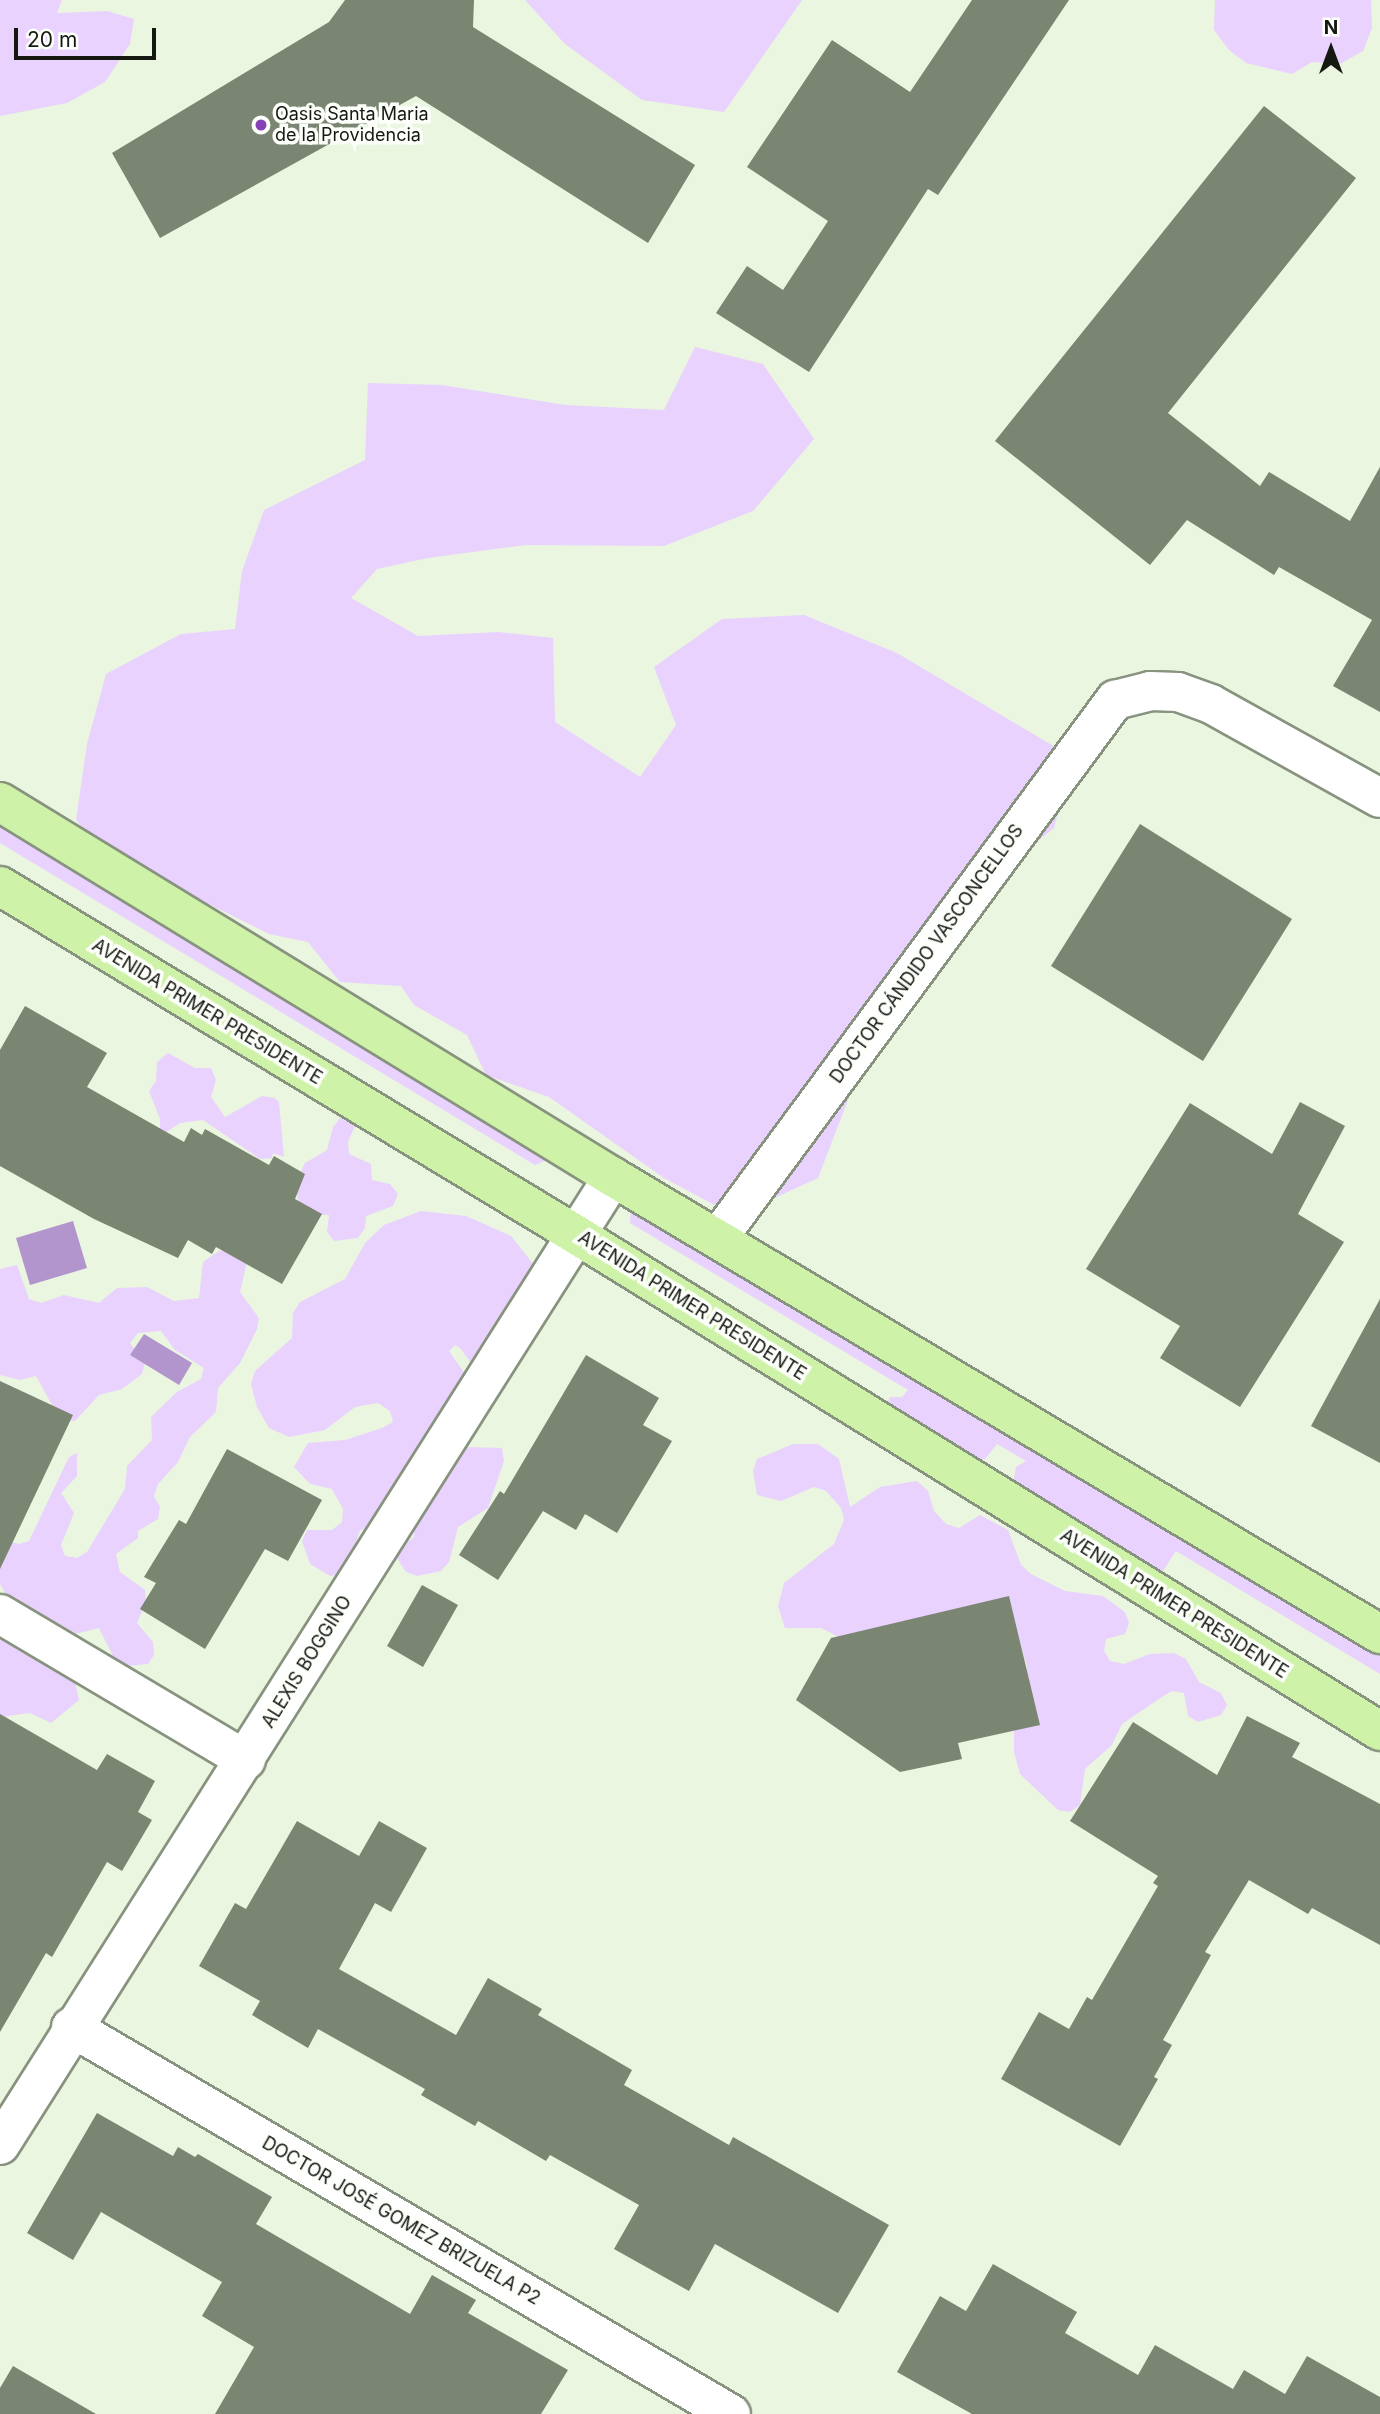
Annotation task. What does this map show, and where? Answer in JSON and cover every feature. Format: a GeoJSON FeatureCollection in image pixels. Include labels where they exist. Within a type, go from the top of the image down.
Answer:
{"type":"FeatureCollection","features":[{"type":"Feature","properties":{"kind":"main road"},"geometry":{"type":"LineString","coordinates":[[0,802],[613,1177],[1380,1634]]}},
{"type":"Feature","properties":{"kind":"main road","name":"AVENIDA PRIMER PRESIDENTE"},"geometry":{"type":"LineString","coordinates":[[0,886],[575,1234],[1380,1731]]}},
{"type":"Feature","properties":{"kind":"street","name":"DOCTOR CÁNDIDO VASCONCELLOS"},"geometry":{"type":"LineString","coordinates":[[718,1238],[1115,700],[1150,691],[1178,692],[1211,704],[1380,797]]}},
{"type":"Feature","properties":{"kind":"street","name":"ALEXIS BOGGINO"},"geometry":{"type":"LineString","coordinates":[[0,2145],[71,2027],[246,1760],[613,1177]]}},
{"type":"Feature","properties":{"kind":"street"},"geometry":{"type":"LineString","coordinates":[[0,1614],[246,1760]]}},
{"type":"Feature","properties":{"kind":"street","name":"DOCTOR JOSÉ GOMEZ BRIZUELA P2"},"geometry":{"type":"LineString","coordinates":[[71,2027],[723,2412]]}},
{"type":"Feature","properties":{"kind":"shaded area"},"geometry":{"type":"Polygon","coordinates":[[[0,0],[62,0],[57,13],[107,11],[134,19],[130,44],[105,82],[67,103],[0,116],[0,0]]]}},
{"type":"Feature","properties":{"kind":"shaded area"},"geometry":{"type":"Polygon","coordinates":[[[525,0],[802,0],[724,112],[642,100],[565,44],[525,0]]]}},
{"type":"Feature","properties":{"kind":"shaded area"},"geometry":{"type":"Polygon","coordinates":[[[1215,0],[1371,0],[1372,28],[1363,51],[1340,64],[1312,62],[1292,74],[1246,63],[1229,50],[1214,30],[1215,0]]]}},
{"type":"Feature","properties":{"kind":"shaded area"},"geometry":{"type":"Polygon","coordinates":[[[695,347],[763,364],[814,439],[753,511],[664,546],[526,545],[428,558],[377,569],[351,598],[418,636],[498,632],[553,638],[555,722],[640,777],[676,725],[654,667],[722,619],[804,615],[897,653],[1072,757],[1054,828],[967,898],[863,1061],[818,1178],[735,1216],[664,1178],[549,1097],[486,1075],[467,1035],[414,1005],[401,986],[340,982],[308,942],[269,934],[102,851],[76,820],[87,744],[106,674],[181,634],[235,629],[242,571],[264,510],[365,460],[368,383],[442,385],[565,405],[664,410],[695,347]]]}},
{"type":"Feature","properties":{"kind":"shaded area"},"geometry":{"type":"Polygon","coordinates":[[[0,818],[549,1159],[535,1165],[0,843],[0,818]]]}},
{"type":"Feature","properties":{"kind":"shaded area"},"geometry":{"type":"Polygon","coordinates":[[[168,1053],[195,1068],[211,1068],[216,1080],[211,1097],[225,1117],[262,1096],[275,1098],[279,1102],[284,1157],[273,1153],[272,1158],[260,1159],[203,1120],[180,1123],[160,1136],[160,1119],[149,1091],[156,1081],[157,1062],[168,1053]]]}},
{"type":"Feature","properties":{"kind":"shaded area"},"geometry":{"type":"Polygon","coordinates":[[[341,1117],[355,1126],[348,1142],[349,1154],[371,1164],[372,1180],[390,1184],[398,1194],[393,1206],[366,1216],[365,1228],[358,1238],[334,1241],[327,1232],[329,1215],[311,1215],[301,1210],[294,1186],[305,1163],[327,1150],[333,1127],[341,1117]]]}},
{"type":"Feature","properties":{"kind":"shaded area"},"geometry":{"type":"Polygon","coordinates":[[[631,1208],[1380,1650],[1380,1674],[1176,1551],[1161,1574],[1091,1539],[1087,1527],[1012,1491],[1016,1467],[1026,1461],[997,1444],[985,1459],[973,1461],[956,1443],[946,1448],[886,1408],[890,1397],[902,1397],[908,1390],[630,1223],[631,1208]]]}},
{"type":"Feature","properties":{"kind":"shaded area"},"geometry":{"type":"Polygon","coordinates":[[[421,1211],[466,1216],[511,1236],[538,1270],[505,1389],[493,1392],[460,1348],[455,1345],[449,1351],[470,1381],[465,1447],[502,1448],[504,1461],[488,1508],[458,1527],[449,1562],[441,1571],[417,1576],[406,1572],[394,1553],[414,1537],[414,1524],[360,1530],[349,1564],[341,1574],[330,1576],[310,1564],[302,1541],[307,1530],[332,1530],[342,1522],[343,1509],[332,1489],[310,1484],[294,1467],[308,1443],[345,1440],[382,1428],[393,1422],[390,1411],[378,1403],[355,1407],[325,1430],[289,1437],[269,1428],[257,1407],[251,1384],[255,1371],[292,1338],[293,1313],[300,1302],[345,1279],[365,1243],[384,1225],[421,1211]]]}},
{"type":"Feature","properties":{"kind":"shaded area"},"geometry":{"type":"Polygon","coordinates":[[[73,1221],[87,1268],[30,1285],[16,1238],[73,1221]]]}},
{"type":"Feature","properties":{"kind":"shaded area"},"geometry":{"type":"Polygon","coordinates":[[[219,1251],[233,1251],[247,1262],[240,1292],[259,1318],[257,1329],[240,1363],[218,1388],[216,1412],[190,1437],[178,1462],[158,1484],[154,1496],[160,1507],[158,1519],[138,1531],[138,1538],[116,1554],[120,1572],[145,1590],[146,1602],[137,1623],[153,1642],[154,1655],[148,1664],[125,1666],[115,1660],[99,1628],[75,1634],[67,1642],[79,1700],[51,1723],[30,1713],[7,1716],[0,1739],[0,1607],[7,1596],[0,1584],[0,1539],[19,1544],[29,1541],[69,1457],[77,1453],[77,1476],[61,1493],[74,1513],[61,1545],[65,1556],[77,1558],[87,1552],[125,1489],[127,1466],[152,1440],[151,1417],[177,1392],[201,1379],[204,1368],[175,1350],[161,1331],[138,1333],[130,1343],[145,1363],[142,1374],[122,1389],[99,1395],[75,1421],[51,1419],[52,1405],[36,1376],[20,1380],[0,1375],[0,1269],[17,1265],[29,1299],[41,1303],[64,1295],[99,1303],[117,1288],[147,1287],[174,1301],[199,1298],[203,1262],[219,1251]]]}},
{"type":"Feature","properties":{"kind":"shaded area"},"geometry":{"type":"Polygon","coordinates":[[[144,1334],[192,1363],[179,1385],[130,1355],[144,1334]]]}},
{"type":"Feature","properties":{"kind":"shaded area"},"geometry":{"type":"Polygon","coordinates":[[[793,1444],[818,1444],[839,1459],[850,1507],[880,1487],[917,1481],[928,1491],[934,1511],[946,1524],[959,1528],[980,1515],[1008,1530],[1021,1565],[1031,1574],[1065,1591],[1103,1596],[1125,1612],[1129,1623],[1125,1634],[1106,1639],[1104,1651],[1110,1661],[1124,1664],[1150,1654],[1174,1653],[1186,1659],[1199,1682],[1221,1693],[1227,1705],[1221,1715],[1198,1722],[1188,1716],[1184,1693],[1172,1691],[1122,1724],[1112,1745],[1085,1769],[1080,1805],[1070,1812],[1058,1810],[1020,1774],[1014,1752],[1014,1715],[1027,1667],[1014,1621],[982,1604],[843,1639],[821,1628],[785,1628],[778,1606],[784,1583],[834,1544],[844,1520],[841,1508],[826,1491],[814,1487],[781,1501],[757,1495],[753,1471],[757,1459],[793,1444]]]}},
{"type":"Feature","properties":{"kind":"building","name":"Oasis Santa Maria de la Providencia"},"geometry":{"type":"Polygon","coordinates":[[[345,0],[474,0],[473,27],[695,165],[648,243],[416,96],[160,238],[112,153],[329,22],[345,0]]]}},
{"type":"Feature","properties":{"kind":"building"},"geometry":{"type":"Polygon","coordinates":[[[972,0],[1069,0],[938,195],[928,189],[809,372],[716,313],[747,266],[783,290],[828,221],[747,167],[832,40],[910,92],[972,0]]]}},
{"type":"Feature","properties":{"kind":"building"},"geometry":{"type":"Polygon","coordinates":[[[1264,106],[1356,178],[1168,413],[1260,486],[1269,472],[1350,521],[1380,467],[1380,712],[1333,686],[1372,620],[1279,567],[1274,575],[1187,520],[1150,565],[995,441],[1264,106]]]}},
{"type":"Feature","properties":{"kind":"building"},"geometry":{"type":"Polygon","coordinates":[[[1140,824],[1292,919],[1203,1061],[1051,966],[1140,824]]]}},
{"type":"Feature","properties":{"kind":"building"},"geometry":{"type":"Polygon","coordinates":[[[25,1006],[107,1053],[87,1087],[184,1142],[191,1128],[202,1135],[205,1129],[269,1165],[274,1156],[305,1174],[295,1199],[322,1214],[282,1284],[216,1247],[212,1254],[188,1240],[178,1258],[94,1219],[0,1166],[0,1050],[25,1006]]]}},
{"type":"Feature","properties":{"kind":"building"},"geometry":{"type":"Polygon","coordinates":[[[1300,1102],[1345,1126],[1298,1214],[1344,1242],[1240,1407],[1160,1358],[1180,1326],[1086,1269],[1190,1103],[1272,1154],[1300,1102]]]}},
{"type":"Feature","properties":{"kind":"building"},"geometry":{"type":"Polygon","coordinates":[[[1380,1299],[1380,1463],[1311,1426],[1380,1299]]]}},
{"type":"Feature","properties":{"kind":"building"},"geometry":{"type":"Polygon","coordinates":[[[586,1355],[659,1398],[643,1425],[672,1441],[617,1533],[585,1514],[576,1530],[543,1511],[498,1580],[459,1555],[500,1491],[504,1494],[586,1355]]]}},
{"type":"Feature","properties":{"kind":"building"},"geometry":{"type":"Polygon","coordinates":[[[0,1381],[73,1415],[0,1569],[0,1381]]]}},
{"type":"Feature","properties":{"kind":"building"},"geometry":{"type":"Polygon","coordinates":[[[227,1449],[322,1500],[288,1561],[265,1549],[205,1649],[140,1609],[156,1583],[144,1577],[179,1520],[186,1524],[227,1449]]]}},
{"type":"Feature","properties":{"kind":"building"},"geometry":{"type":"Polygon","coordinates":[[[422,1585],[458,1605],[423,1667],[387,1646],[422,1585]]]}},
{"type":"Feature","properties":{"kind":"building"},"geometry":{"type":"Polygon","coordinates":[[[1009,1596],[1040,1725],[958,1743],[962,1759],[900,1772],[796,1700],[831,1638],[1009,1596]]]}},
{"type":"Feature","properties":{"kind":"building"},"geometry":{"type":"Polygon","coordinates":[[[0,1714],[97,1770],[107,1754],[155,1781],[138,1812],[152,1820],[122,1871],[107,1862],[52,1957],[46,1953],[0,2032],[0,1714]]]}},
{"type":"Feature","properties":{"kind":"building"},"geometry":{"type":"Polygon","coordinates":[[[1247,1716],[1300,1743],[1292,1757],[1380,1804],[1380,1945],[1312,1908],[1308,1914],[1249,1880],[1205,1952],[1211,1955],[1163,2040],[1172,2045],[1154,2077],[1158,2079],[1120,2146],[1001,2079],[1039,2012],[1069,2029],[1087,1997],[1092,2000],[1158,1886],[1153,1883],[1158,1876],[1070,1821],[1133,1722],[1217,1775],[1247,1716]]]}},
{"type":"Feature","properties":{"kind":"building"},"geometry":{"type":"Polygon","coordinates":[[[297,1821],[359,1856],[379,1821],[427,1848],[391,1912],[375,1903],[339,1969],[456,2035],[488,1978],[542,2009],[538,2015],[632,2070],[624,2085],[729,2145],[733,2137],[889,2225],[838,2313],[715,2244],[689,2291],[614,2249],[639,2205],[550,2155],[546,2161],[478,2121],[475,2126],[421,2095],[425,2089],[318,2029],[308,2048],[252,2015],[260,2001],[199,1966],[235,1903],[246,1909],[297,1821]]]}},
{"type":"Feature","properties":{"kind":"building"},"geometry":{"type":"Polygon","coordinates":[[[97,2113],[173,2156],[178,2147],[195,2157],[198,2154],[272,2197],[256,2224],[410,2314],[432,2275],[476,2300],[468,2313],[568,2370],[541,2414],[215,2414],[254,2347],[202,2316],[222,2282],[101,2212],[73,2260],[27,2233],[97,2113]]]}},
{"type":"Feature","properties":{"kind":"building"},"geometry":{"type":"Polygon","coordinates":[[[993,2264],[1077,2312],[1065,2333],[1138,2375],[1155,2345],[1233,2389],[1244,2370],[1285,2394],[1307,2356],[1380,2397],[1380,2414],[972,2414],[897,2372],[940,2296],[966,2311],[993,2264]]]}},
{"type":"Feature","properties":{"kind":"building"},"geometry":{"type":"Polygon","coordinates":[[[13,2366],[96,2414],[0,2414],[0,2388],[13,2366]]]}},
{"type":"Feature","properties":{"kind":"place","name":"Oasis Santa Maria de la Providencia"},"geometry":{"type":"Point","coordinates":[261,125]}}]}
